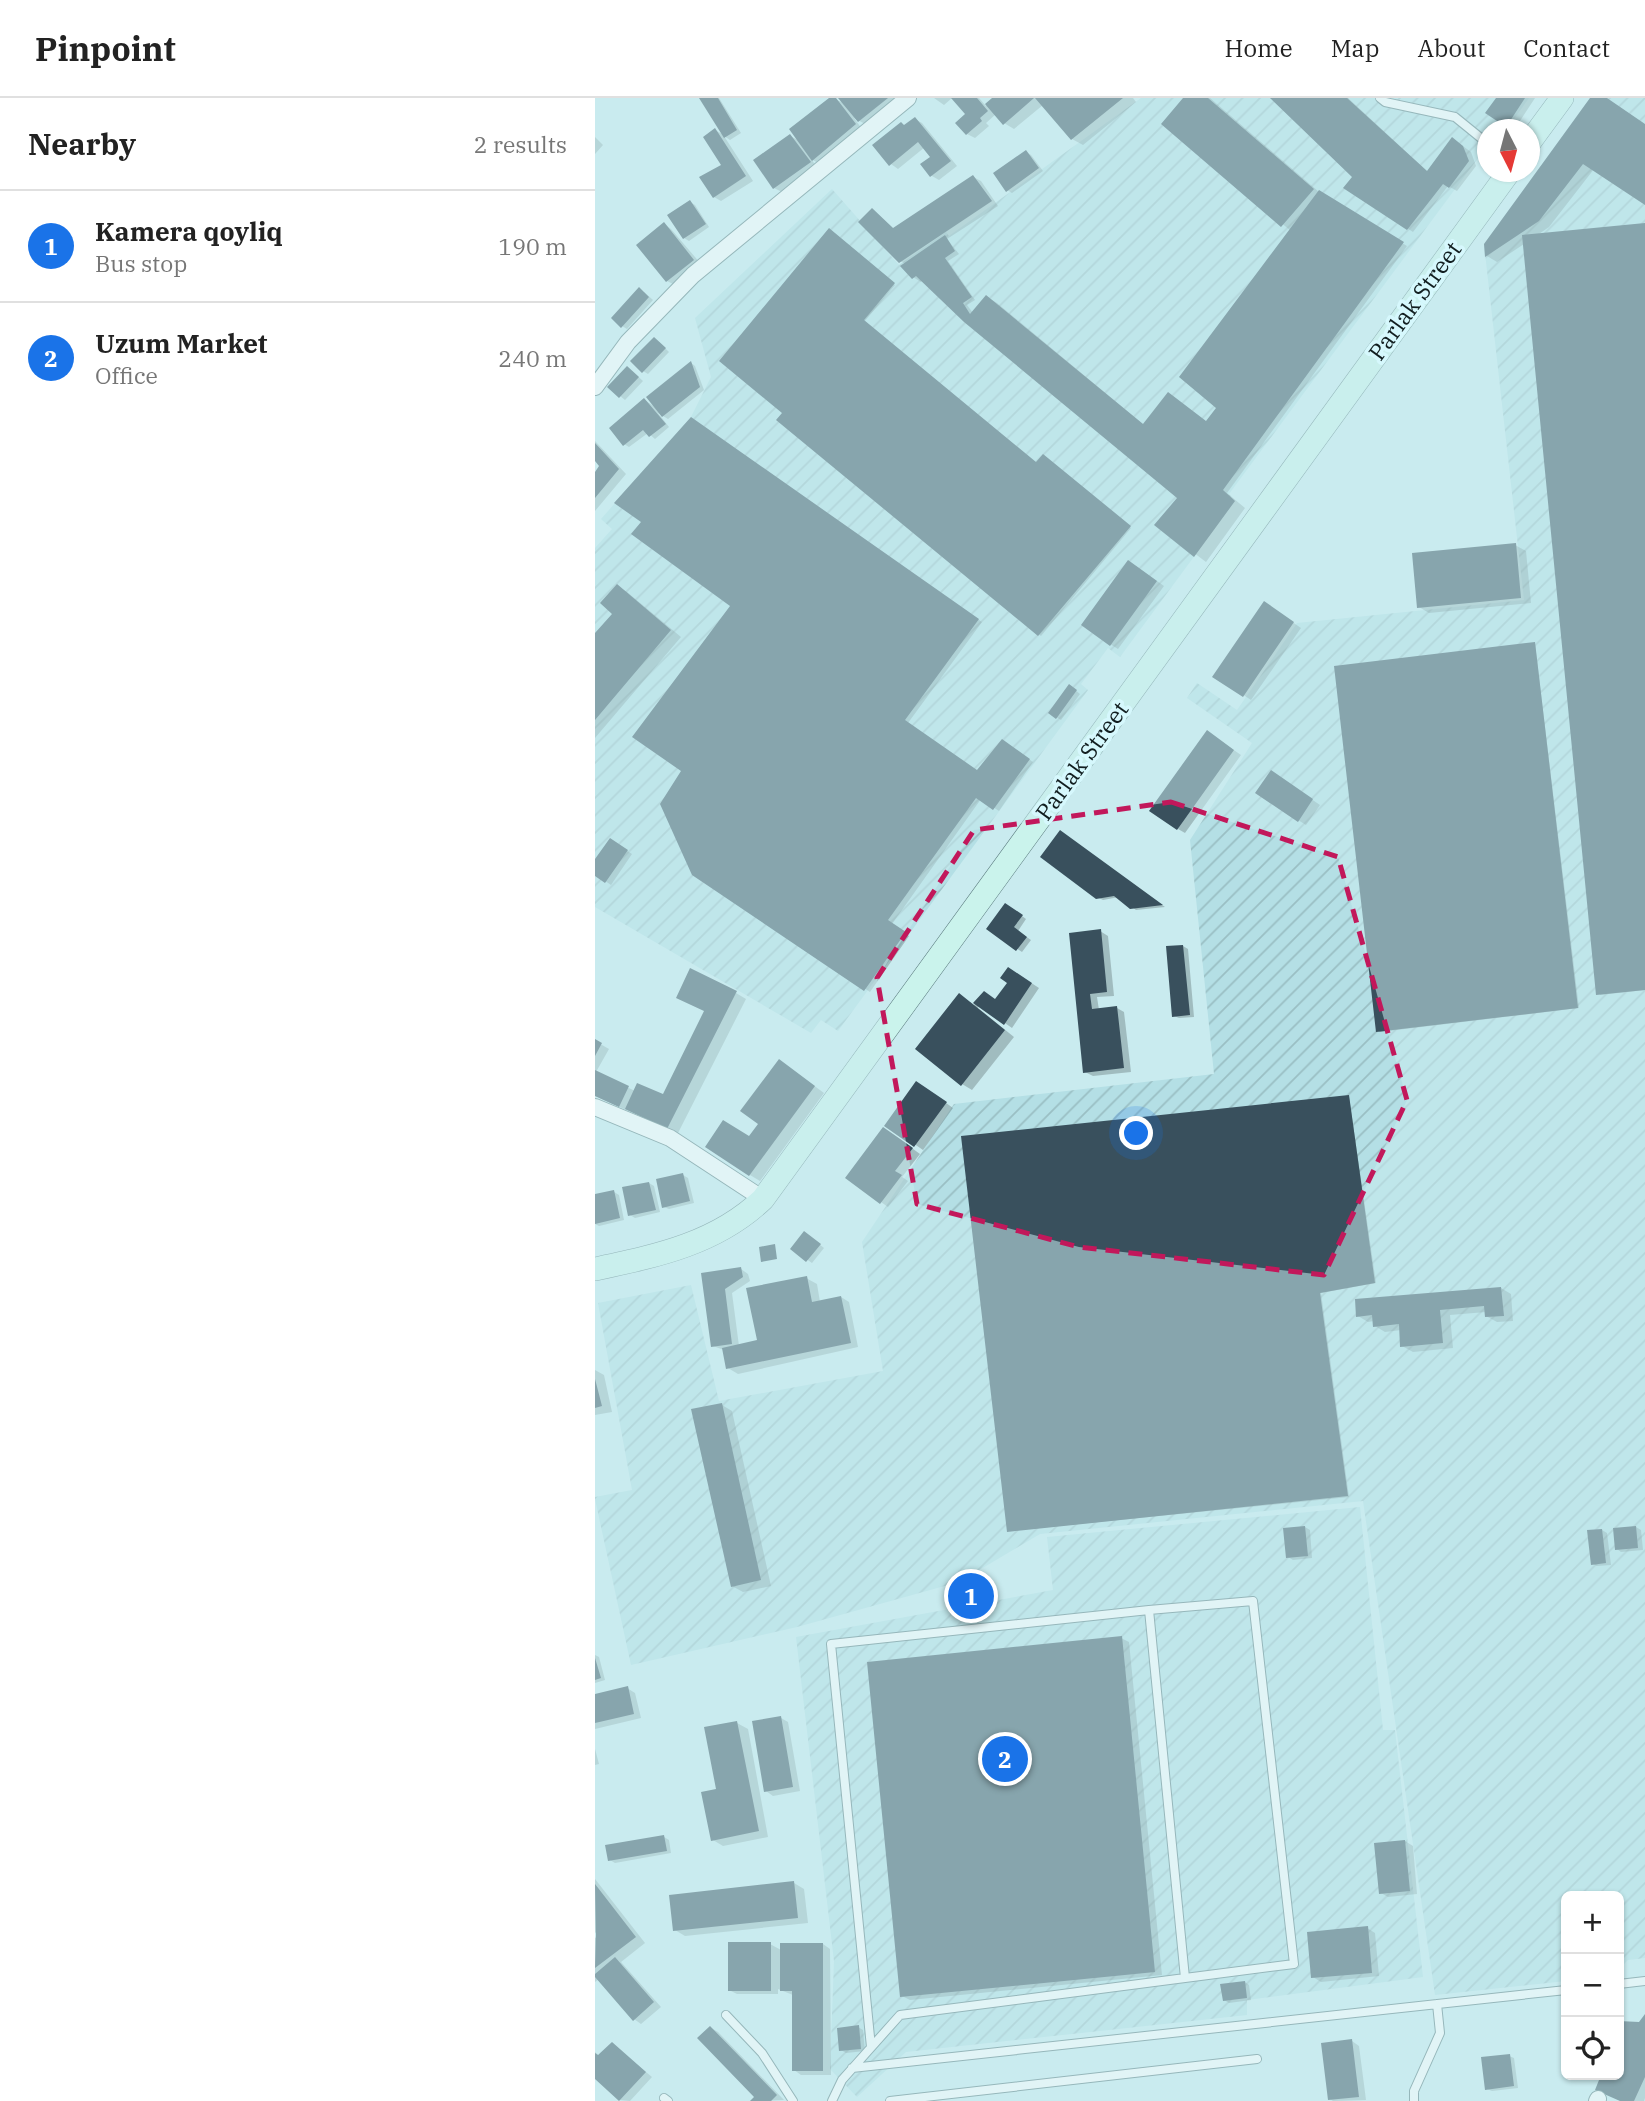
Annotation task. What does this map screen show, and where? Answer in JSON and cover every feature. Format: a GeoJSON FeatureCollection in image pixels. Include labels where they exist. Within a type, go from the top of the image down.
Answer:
{"type":"FeatureCollection","features":[{"type":"Feature","properties":{"kind":"main road"},"geometry":{"type":"LineString","coordinates":[[1540,128],[1562,98]]}},
{"type":"Feature","properties":{"kind":"main road","name":"Parlak Street"},"geometry":{"type":"LineString","coordinates":[[595,1269],[667,1253],[698,1241],[734,1223],[763,1199],[1502,182]]}},
{"type":"Feature","properties":{"kind":"street"},"geometry":{"type":"LineString","coordinates":[[595,387],[628,342],[693,275],[908,98]]}},
{"type":"Feature","properties":{"kind":"street"},"geometry":{"type":"LineString","coordinates":[[595,1107],[670,1138],[763,1199]]}},
{"type":"Feature","properties":{"kind":"lane"},"geometry":{"type":"LineString","coordinates":[[1380,98],[1385,102],[1455,117],[1477,135]]}},
{"type":"Feature","properties":{"kind":"lane"},"geometry":{"type":"LineString","coordinates":[[832,2101],[842,2080],[900,2015],[1294,1964],[1253,1601],[831,1644],[871,2047]]}},
{"type":"Feature","properties":{"kind":"lane"},"geometry":{"type":"LineString","coordinates":[[1149,1610],[1185,1978]]}},
{"type":"Feature","properties":{"kind":"lane"},"geometry":{"type":"LineString","coordinates":[[1624,1983],[1645,1981]]}},
{"type":"Feature","properties":{"kind":"lane"},"geometry":{"type":"LineString","coordinates":[[852,2068],[1561,1991]]}},
{"type":"Feature","properties":{"kind":"lane"},"geometry":{"type":"LineString","coordinates":[[1413,2101],[1414,2091],[1440,2033],[1437,2004]]}},
{"type":"Feature","properties":{"kind":"lane"},"geometry":{"type":"LineString","coordinates":[[726,2015],[762,2053],[793,2101]]}},
{"type":"Feature","properties":{"kind":"lane"},"geometry":{"type":"LineString","coordinates":[[890,2101],[1257,2059]]}},
{"type":"Feature","properties":{"kind":"highlighted area"},"geometry":{"type":"Polygon","coordinates":[[[1171,802],[1338,857],[1407,1100],[1324,1275],[1079,1247],[917,1204],[877,978],[974,830],[1171,802]]]}},
{"type":"Feature","properties":{"kind":"shaded area"},"geometry":{"type":"Polygon","coordinates":[[[1141,98],[1529,98],[1514,119],[1477,119],[1477,159],[1229,494],[1235,501],[1120,657],[1108,648],[1081,684],[1088,690],[838,1031],[821,1020],[811,1033],[595,907],[595,548],[612,529],[601,519],[691,417],[711,377],[695,318],[832,189],[899,265],[946,232],[949,236],[1141,98]]]}},
{"type":"Feature","properties":{"kind":"shaded area"},"geometry":{"type":"Polygon","coordinates":[[[1590,98],[1645,98],[1645,1958],[1628,1960],[1624,1964],[1624,1891],[1561,1891],[1561,1982],[1435,1995],[1363,1501],[1040,1534],[959,1582],[797,1627],[631,1665],[595,1499],[632,1490],[598,1303],[691,1285],[719,1401],[883,1371],[862,1242],[954,1104],[1214,1074],[1190,840],[1252,743],[1187,698],[1197,683],[1237,710],[1297,623],[1524,600],[1484,244],[1529,182],[1540,182],[1540,167],[1590,98]]]}},
{"type":"Feature","properties":{"kind":"shaded area"},"geometry":{"type":"Polygon","coordinates":[[[1360,1507],[1383,1730],[1395,1730],[1423,1977],[1247,2000],[1247,2015],[906,2052],[857,2097],[830,2069],[834,1961],[796,1637],[1053,1590],[1047,1537],[1360,1507]]]}},
{"type":"Feature","properties":{"kind":"building"},"geometry":{"type":"Polygon","coordinates":[[[699,98],[718,98],[737,130],[724,138],[699,98]]]}},
{"type":"Feature","properties":{"kind":"building"},"geometry":{"type":"Polygon","coordinates":[[[829,98],[836,98],[856,124],[812,161],[789,129],[829,98]]]}},
{"type":"Feature","properties":{"kind":"building"},"geometry":{"type":"Polygon","coordinates":[[[838,98],[888,98],[858,122],[838,98]]]}},
{"type":"Feature","properties":{"kind":"building"},"geometry":{"type":"Polygon","coordinates":[[[951,98],[977,98],[988,111],[980,118],[982,121],[966,135],[955,123],[965,114],[951,98]]]}},
{"type":"Feature","properties":{"kind":"building"},"geometry":{"type":"Polygon","coordinates":[[[992,98],[1034,98],[1003,125],[985,104],[992,98]]]}},
{"type":"Feature","properties":{"kind":"building"},"geometry":{"type":"Polygon","coordinates":[[[1035,98],[1123,98],[1071,140],[1035,98]]]}},
{"type":"Feature","properties":{"kind":"building"},"geometry":{"type":"Polygon","coordinates":[[[1183,98],[1208,98],[1314,189],[1281,227],[1161,124],[1183,98]]]}},
{"type":"Feature","properties":{"kind":"building"},"geometry":{"type":"Polygon","coordinates":[[[1270,98],[1347,98],[1427,171],[1452,137],[1463,146],[1469,161],[1449,188],[1443,184],[1407,230],[1343,188],[1352,177],[1270,98]]]}},
{"type":"Feature","properties":{"kind":"building"},"geometry":{"type":"Polygon","coordinates":[[[1496,98],[1525,98],[1511,119],[1494,119],[1485,113],[1496,98]]]}},
{"type":"Feature","properties":{"kind":"building"},"geometry":{"type":"Polygon","coordinates":[[[1590,98],[1607,98],[1645,124],[1645,205],[1583,164],[1539,221],[1485,257],[1484,244],[1529,182],[1540,182],[1540,167],[1590,98]]]}},
{"type":"Feature","properties":{"kind":"building"},"geometry":{"type":"Polygon","coordinates":[[[915,117],[951,161],[930,177],[920,164],[930,157],[918,142],[889,166],[872,145],[901,122],[904,125],[915,117]]]}},
{"type":"Feature","properties":{"kind":"building"},"geometry":{"type":"Polygon","coordinates":[[[715,128],[746,176],[713,198],[699,177],[721,165],[703,137],[715,128]]]}},
{"type":"Feature","properties":{"kind":"building"},"geometry":{"type":"Polygon","coordinates":[[[790,134],[811,162],[773,189],[753,160],[790,134]]]}},
{"type":"Feature","properties":{"kind":"building"},"geometry":{"type":"Polygon","coordinates":[[[1026,150],[1039,168],[1006,192],[993,173],[1026,150]]]}},
{"type":"Feature","properties":{"kind":"building"},"geometry":{"type":"Polygon","coordinates":[[[973,175],[992,201],[899,263],[858,222],[872,208],[893,228],[973,175]]]}},
{"type":"Feature","properties":{"kind":"building"},"geometry":{"type":"Polygon","coordinates":[[[1319,190],[1404,242],[1223,490],[1235,501],[1194,557],[1154,525],[1177,498],[964,322],[916,276],[912,279],[900,266],[945,235],[955,251],[945,258],[972,297],[963,303],[970,314],[986,295],[1143,424],[1168,392],[1206,421],[1216,408],[1179,377],[1319,190]]]}},
{"type":"Feature","properties":{"kind":"building"},"geometry":{"type":"Polygon","coordinates":[[[690,200],[706,224],[683,239],[667,215],[690,200]]]}},
{"type":"Feature","properties":{"kind":"building"},"geometry":{"type":"Polygon","coordinates":[[[664,222],[694,260],[666,282],[636,245],[664,222]]]}},
{"type":"Feature","properties":{"kind":"building"},"geometry":{"type":"Polygon","coordinates":[[[1645,223],[1645,990],[1596,995],[1522,235],[1645,223]]]}},
{"type":"Feature","properties":{"kind":"building"},"geometry":{"type":"Polygon","coordinates":[[[829,228],[895,283],[864,320],[1036,462],[1043,454],[1131,526],[1038,636],[776,420],[782,413],[719,361],[829,228]]]}},
{"type":"Feature","properties":{"kind":"building"},"geometry":{"type":"Polygon","coordinates":[[[639,287],[649,297],[621,328],[611,318],[639,287]]]}},
{"type":"Feature","properties":{"kind":"building"},"geometry":{"type":"Polygon","coordinates":[[[654,337],[666,348],[642,373],[630,361],[654,337]]]}},
{"type":"Feature","properties":{"kind":"building"},"geometry":{"type":"Polygon","coordinates":[[[691,361],[700,387],[662,417],[646,397],[691,361]]]}},
{"type":"Feature","properties":{"kind":"building"},"geometry":{"type":"Polygon","coordinates":[[[627,366],[639,377],[619,398],[607,387],[627,366]]]}},
{"type":"Feature","properties":{"kind":"building"},"geometry":{"type":"Polygon","coordinates":[[[644,398],[666,424],[649,437],[643,430],[623,446],[609,428],[644,398]]]}},
{"type":"Feature","properties":{"kind":"building"},"geometry":{"type":"Polygon","coordinates":[[[691,417],[979,619],[905,720],[977,770],[1002,739],[1030,759],[993,810],[976,798],[888,920],[906,932],[864,991],[692,875],[660,804],[681,771],[632,737],[730,606],[631,534],[641,522],[614,503],[691,417]]]}},
{"type":"Feature","properties":{"kind":"building"},"geometry":{"type":"Polygon","coordinates":[[[595,443],[619,469],[595,498],[595,472],[599,466],[595,461],[595,443]]]}},
{"type":"Feature","properties":{"kind":"building"},"geometry":{"type":"Polygon","coordinates":[[[1516,543],[1521,598],[1417,608],[1412,553],[1516,543]]]}},
{"type":"Feature","properties":{"kind":"building"},"geometry":{"type":"Polygon","coordinates":[[[1128,560],[1157,581],[1110,646],[1081,625],[1128,560]]]}},
{"type":"Feature","properties":{"kind":"building"},"geometry":{"type":"Polygon","coordinates":[[[617,584],[671,630],[595,720],[595,633],[612,614],[600,603],[617,584]]]}},
{"type":"Feature","properties":{"kind":"building"},"geometry":{"type":"Polygon","coordinates":[[[1264,601],[1294,622],[1243,697],[1212,677],[1264,601]]]}},
{"type":"Feature","properties":{"kind":"building"},"geometry":{"type":"Polygon","coordinates":[[[1535,642],[1578,1008],[1376,1032],[1334,666],[1535,642]]]}},
{"type":"Feature","properties":{"kind":"building"},"geometry":{"type":"Polygon","coordinates":[[[1069,684],[1077,690],[1056,719],[1048,713],[1069,684]]]}},
{"type":"Feature","properties":{"kind":"building"},"geometry":{"type":"Polygon","coordinates":[[[1207,730],[1234,750],[1177,830],[1149,811],[1207,730]]]}},
{"type":"Feature","properties":{"kind":"building"},"geometry":{"type":"Polygon","coordinates":[[[1271,770],[1313,799],[1298,822],[1255,793],[1271,770]]]}},
{"type":"Feature","properties":{"kind":"building"},"geometry":{"type":"Polygon","coordinates":[[[1060,830],[1163,905],[1130,909],[1114,896],[1096,899],[1040,857],[1060,830]]]}},
{"type":"Feature","properties":{"kind":"building"},"geometry":{"type":"Polygon","coordinates":[[[610,838],[628,850],[605,883],[595,876],[595,859],[610,838]]]}},
{"type":"Feature","properties":{"kind":"building"},"geometry":{"type":"Polygon","coordinates":[[[1005,903],[1023,915],[1014,927],[1027,937],[1016,951],[986,929],[1005,903]]]}},
{"type":"Feature","properties":{"kind":"building"},"geometry":{"type":"Polygon","coordinates":[[[1101,929],[1107,992],[1090,994],[1092,1009],[1117,1006],[1124,1068],[1083,1073],[1069,933],[1101,929]]]}},
{"type":"Feature","properties":{"kind":"building"},"geometry":{"type":"Polygon","coordinates":[[[1183,945],[1190,1015],[1172,1017],[1166,946],[1183,945]]]}},
{"type":"Feature","properties":{"kind":"building"},"geometry":{"type":"Polygon","coordinates":[[[1008,967],[1032,983],[1004,1025],[973,1003],[984,991],[995,999],[1007,983],[1000,978],[1008,967]]]}},
{"type":"Feature","properties":{"kind":"building"},"geometry":{"type":"Polygon","coordinates":[[[690,968],[737,991],[667,1129],[625,1109],[637,1083],[663,1094],[704,1011],[676,998],[690,968]]]}},
{"type":"Feature","properties":{"kind":"building"},"geometry":{"type":"Polygon","coordinates":[[[959,993],[1005,1030],[961,1086],[915,1049],[959,993]]]}},
{"type":"Feature","properties":{"kind":"building"},"geometry":{"type":"Polygon","coordinates":[[[595,1039],[602,1043],[595,1056],[595,1039]]]}},
{"type":"Feature","properties":{"kind":"building"},"geometry":{"type":"Polygon","coordinates":[[[779,1059],[815,1086],[749,1176],[705,1147],[723,1120],[749,1136],[758,1124],[740,1111],[779,1059]]]}},
{"type":"Feature","properties":{"kind":"building"},"geometry":{"type":"Polygon","coordinates":[[[595,1070],[629,1086],[619,1107],[595,1096],[595,1070]]]}},
{"type":"Feature","properties":{"kind":"building"},"geometry":{"type":"Polygon","coordinates":[[[916,1081],[947,1102],[914,1147],[884,1126],[916,1081]]]}},
{"type":"Feature","properties":{"kind":"building"},"geometry":{"type":"Polygon","coordinates":[[[1349,1095],[1375,1283],[1320,1293],[1348,1496],[1007,1532],[961,1136],[1349,1095]]]}},
{"type":"Feature","properties":{"kind":"building"},"geometry":{"type":"Polygon","coordinates":[[[883,1127],[913,1148],[895,1171],[902,1175],[880,1204],[845,1178],[883,1127]]]}},
{"type":"Feature","properties":{"kind":"building"},"geometry":{"type":"Polygon","coordinates":[[[683,1173],[690,1201],[662,1208],[656,1179],[683,1173]]]}},
{"type":"Feature","properties":{"kind":"building"},"geometry":{"type":"Polygon","coordinates":[[[649,1182],[656,1210],[628,1216],[622,1187],[649,1182]]]}},
{"type":"Feature","properties":{"kind":"building"},"geometry":{"type":"Polygon","coordinates":[[[614,1190],[620,1218],[595,1224],[595,1194],[614,1190]]]}},
{"type":"Feature","properties":{"kind":"building"},"geometry":{"type":"Polygon","coordinates":[[[804,1231],[821,1244],[806,1262],[790,1249],[804,1231]]]}},
{"type":"Feature","properties":{"kind":"building"},"geometry":{"type":"Polygon","coordinates":[[[775,1244],[777,1259],[761,1262],[759,1247],[775,1244]]]}},
{"type":"Feature","properties":{"kind":"building"},"geometry":{"type":"Polygon","coordinates":[[[741,1267],[743,1277],[725,1289],[732,1344],[711,1347],[701,1273],[741,1267]]]}},
{"type":"Feature","properties":{"kind":"building"},"geometry":{"type":"Polygon","coordinates":[[[807,1276],[812,1302],[841,1296],[851,1343],[726,1369],[722,1348],[757,1340],[746,1288],[807,1276]]]}},
{"type":"Feature","properties":{"kind":"building"},"geometry":{"type":"Polygon","coordinates":[[[1501,1287],[1504,1316],[1485,1317],[1484,1306],[1440,1310],[1443,1343],[1400,1347],[1399,1324],[1373,1327],[1372,1315],[1356,1317],[1355,1299],[1501,1287]]]}},
{"type":"Feature","properties":{"kind":"building"},"geometry":{"type":"Polygon","coordinates":[[[595,1379],[602,1406],[595,1408],[595,1379]]]}},
{"type":"Feature","properties":{"kind":"building"},"geometry":{"type":"Polygon","coordinates":[[[722,1403],[761,1580],[731,1587],[691,1409],[722,1403]]]}},
{"type":"Feature","properties":{"kind":"building"},"geometry":{"type":"Polygon","coordinates":[[[1305,1526],[1308,1556],[1286,1558],[1283,1528],[1305,1526]]]}},
{"type":"Feature","properties":{"kind":"building"},"geometry":{"type":"Polygon","coordinates":[[[1636,1526],[1638,1548],[1615,1550],[1613,1528],[1636,1526]]]}},
{"type":"Feature","properties":{"kind":"building"},"geometry":{"type":"Polygon","coordinates":[[[1602,1529],[1606,1563],[1591,1565],[1587,1530],[1602,1529]]]}},
{"type":"Feature","properties":{"kind":"building"},"geometry":{"type":"Polygon","coordinates":[[[1122,1636],[1155,1972],[900,1997],[867,1662],[1122,1636]]]}},
{"type":"Feature","properties":{"kind":"building"},"geometry":{"type":"Polygon","coordinates":[[[595,1658],[601,1678],[595,1680],[595,1658]]]}},
{"type":"Feature","properties":{"kind":"building"},"geometry":{"type":"Polygon","coordinates":[[[628,1686],[634,1714],[595,1723],[595,1694],[628,1686]]]}},
{"type":"Feature","properties":{"kind":"building"},"geometry":{"type":"Polygon","coordinates":[[[781,1716],[793,1787],[764,1792],[752,1721],[781,1716]]]}},
{"type":"Feature","properties":{"kind":"building"},"geometry":{"type":"Polygon","coordinates":[[[737,1721],[759,1831],[711,1841],[701,1792],[716,1789],[704,1727],[737,1721]]]}},
{"type":"Feature","properties":{"kind":"building"},"geometry":{"type":"Polygon","coordinates":[[[664,1835],[667,1851],[608,1861],[605,1845],[664,1835]]]}},
{"type":"Feature","properties":{"kind":"building"},"geometry":{"type":"Polygon","coordinates":[[[1405,1840],[1410,1891],[1379,1894],[1374,1843],[1405,1840]]]}},
{"type":"Feature","properties":{"kind":"building"},"geometry":{"type":"Polygon","coordinates":[[[794,1881],[798,1918],[673,1931],[669,1895],[794,1881]]]}},
{"type":"Feature","properties":{"kind":"building"},"geometry":{"type":"Polygon","coordinates":[[[595,1884],[636,1937],[595,1968],[596,1935],[595,1884]]]}},
{"type":"Feature","properties":{"kind":"building"},"geometry":{"type":"Polygon","coordinates":[[[1368,1926],[1372,1973],[1311,1978],[1307,1932],[1368,1926]]]}},
{"type":"Feature","properties":{"kind":"building"},"geometry":{"type":"Polygon","coordinates":[[[728,1942],[771,1942],[771,1991],[728,1991],[728,1942]]]}},
{"type":"Feature","properties":{"kind":"building"},"geometry":{"type":"Polygon","coordinates":[[[780,1943],[823,1943],[823,2071],[792,2071],[792,1991],[780,1991],[780,1943]]]}},
{"type":"Feature","properties":{"kind":"building"},"geometry":{"type":"Polygon","coordinates":[[[615,1957],[654,2002],[633,2021],[595,1977],[595,1974],[615,1957]]]}},
{"type":"Feature","properties":{"kind":"building"},"geometry":{"type":"Polygon","coordinates":[[[1245,1981],[1247,1998],[1223,2001],[1220,1984],[1245,1981]]]}},
{"type":"Feature","properties":{"kind":"building"},"geometry":{"type":"Polygon","coordinates":[[[1645,2014],[1645,2077],[1634,2101],[1620,2101],[1595,2090],[1599,2080],[1624,2080],[1624,2021],[1639,2022],[1645,2014]]]}},
{"type":"Feature","properties":{"kind":"building"},"geometry":{"type":"Polygon","coordinates":[[[859,2025],[861,2049],[839,2051],[837,2028],[859,2025]]]}},
{"type":"Feature","properties":{"kind":"building"},"geometry":{"type":"Polygon","coordinates":[[[710,2026],[777,2095],[771,2101],[750,2101],[754,2097],[697,2038],[710,2026]]]}},
{"type":"Feature","properties":{"kind":"building"},"geometry":{"type":"Polygon","coordinates":[[[1352,2039],[1359,2097],[1328,2100],[1321,2043],[1352,2039]]]}},
{"type":"Feature","properties":{"kind":"building"},"geometry":{"type":"Polygon","coordinates":[[[612,2042],[646,2072],[619,2101],[595,2079],[595,2053],[598,2055],[612,2042]]]}},
{"type":"Feature","properties":{"kind":"building"},"geometry":{"type":"Polygon","coordinates":[[[1510,2054],[1514,2086],[1485,2090],[1481,2057],[1510,2054]]]}},
{"type":"Feature","properties":{"kind":"place","name":"Kamera qoyliq"},"geometry":{"type":"Point","coordinates":[971,1596]}},
{"type":"Feature","properties":{"kind":"place","name":"Uzum Market"},"geometry":{"type":"Point","coordinates":[1005,1759]}}]}
